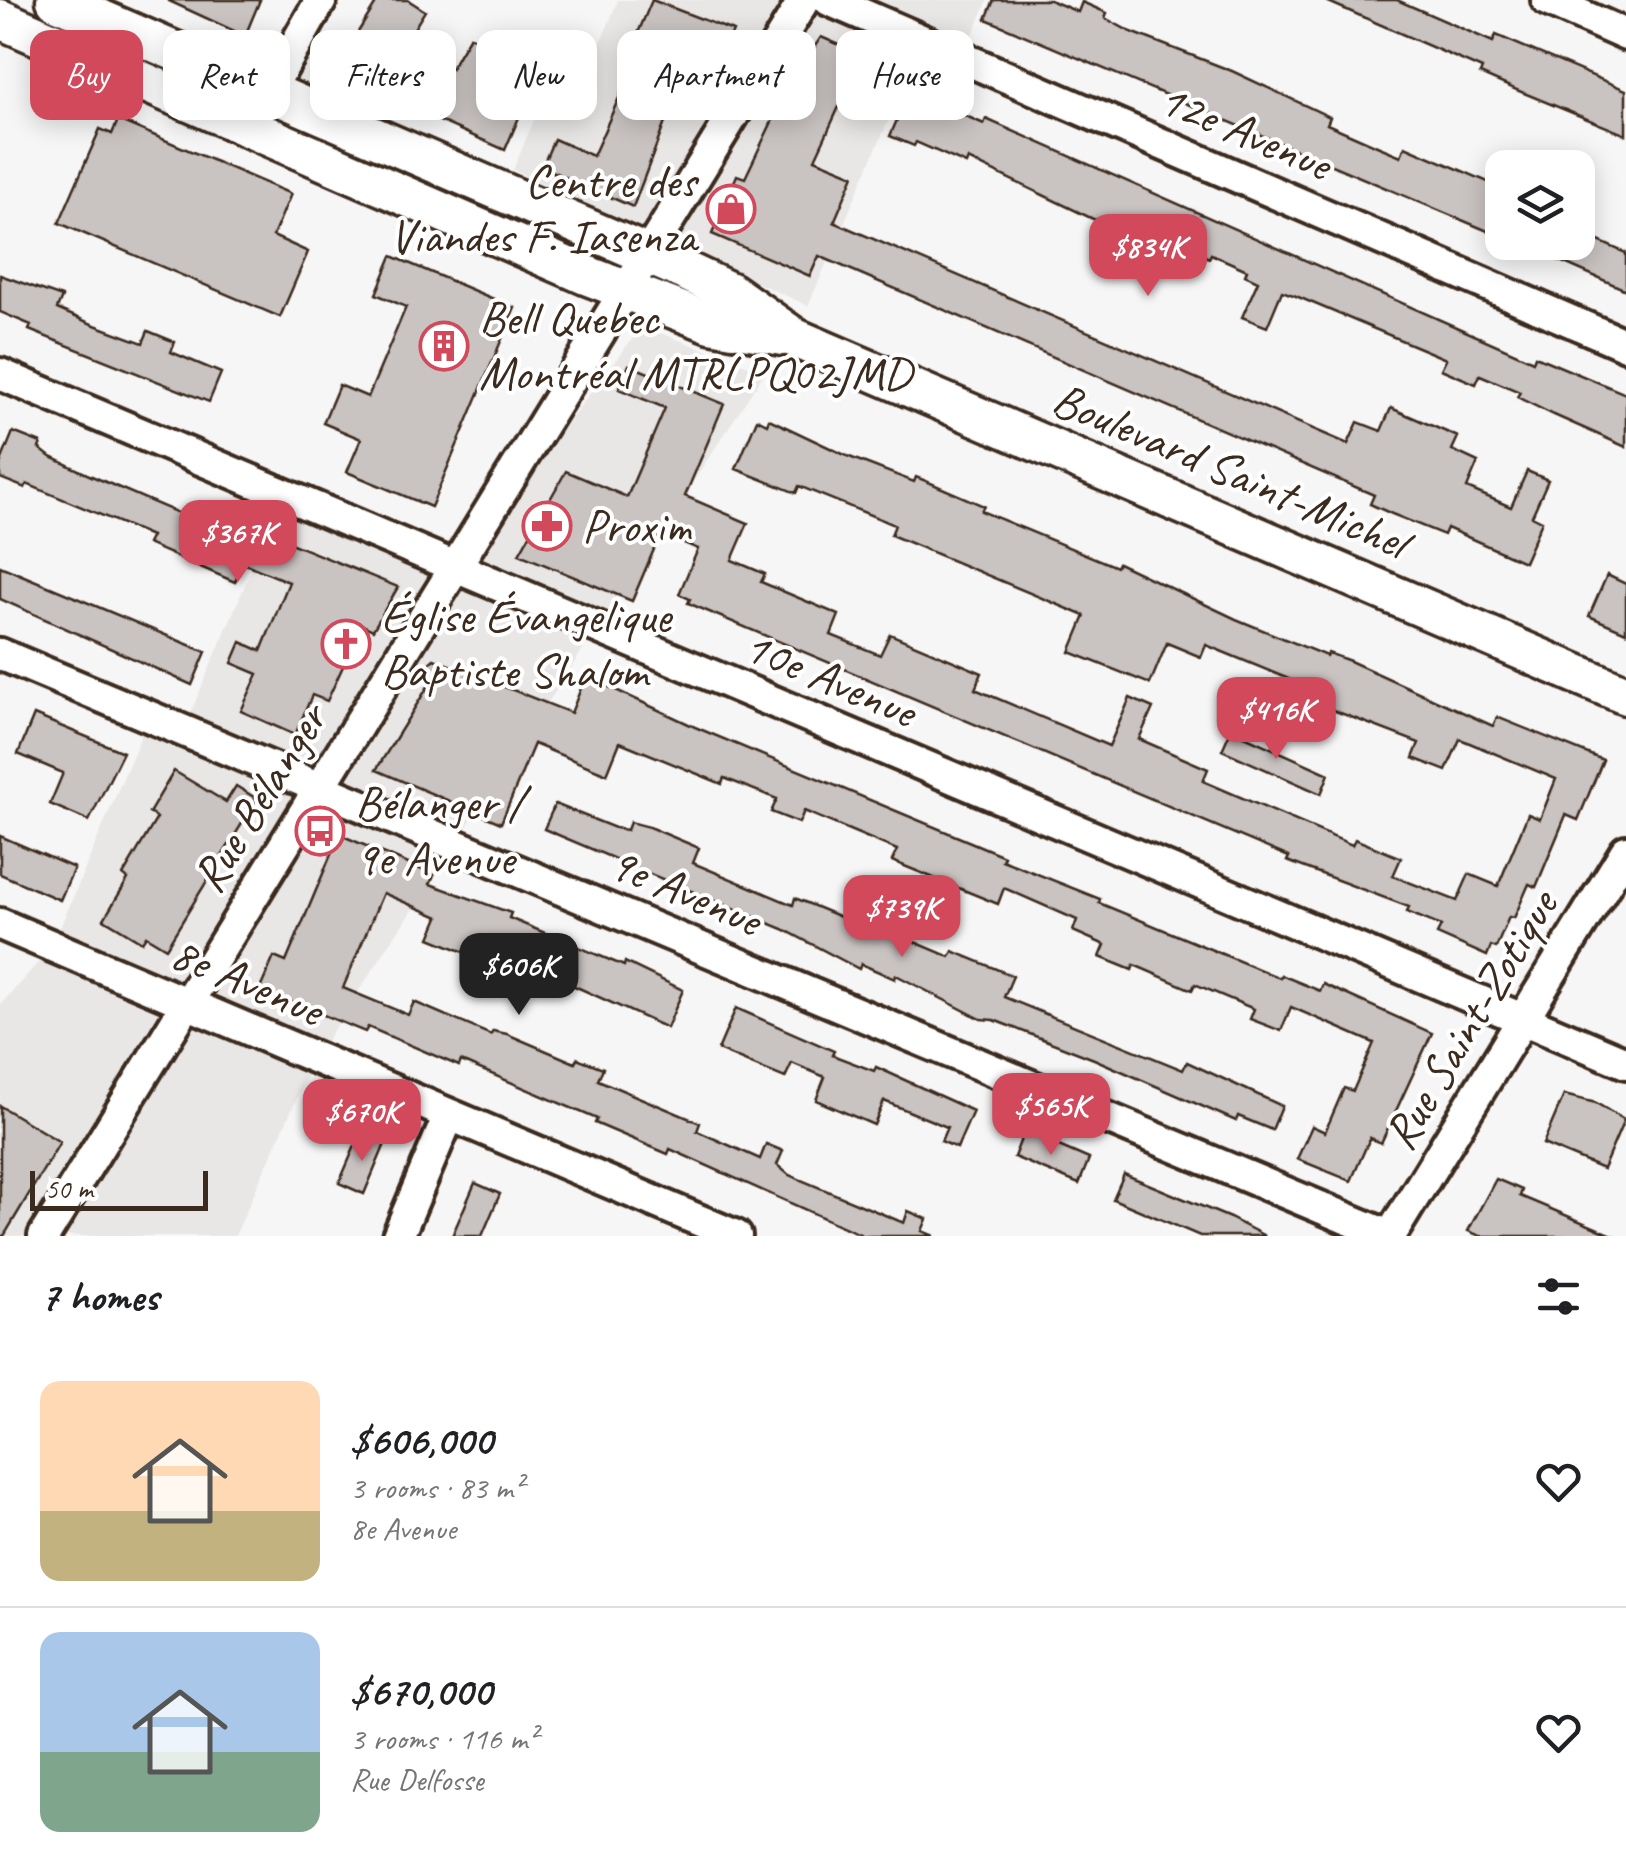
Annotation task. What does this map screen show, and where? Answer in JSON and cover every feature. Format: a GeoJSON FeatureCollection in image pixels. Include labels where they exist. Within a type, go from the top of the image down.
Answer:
{"type":"FeatureCollection","features":[{"type":"Feature","properties":{"kind":"main road","name":"Boulevard Saint-Michel"},"geometry":{"type":"LineString","coordinates":[[56,0],[163,45]]}},
{"type":"Feature","properties":{"kind":"main road","name":"Boulevard Saint-Michel"},"geometry":{"type":"LineString","coordinates":[[0,20],[622,289],[710,323],[795,338]]}},
{"type":"Feature","properties":{"kind":"main road","name":"Boulevard Saint-Michel"},"geometry":{"type":"LineString","coordinates":[[290,100],[730,292],[795,338],[1626,695]]}},
{"type":"Feature","properties":{"kind":"street"},"geometry":{"type":"LineString","coordinates":[[290,53],[322,0]]}},
{"type":"Feature","properties":{"kind":"street","name":"Rue Bélanger"},"geometry":{"type":"LineString","coordinates":[[44,1236],[622,289],[804,0]]}},
{"type":"Feature","properties":{"kind":"street","name":"12e Avenue"},"geometry":{"type":"LineString","coordinates":[[829,0],[1626,345]]}},
{"type":"Feature","properties":{"kind":"street"},"geometry":{"type":"LineString","coordinates":[[1547,0],[1598,10],[1626,35]]}},
{"type":"Feature","properties":{"kind":"street"},"geometry":{"type":"LineString","coordinates":[[250,126],[253,120]]}},
{"type":"Feature","properties":{"kind":"street","name":"10e Avenue"},"geometry":{"type":"LineString","coordinates":[[0,374],[1626,1063]]}},
{"type":"Feature","properties":{"kind":"street","name":"9e Avenue"},"geometry":{"type":"LineString","coordinates":[[0,654],[1390,1236]]}},
{"type":"Feature","properties":{"kind":"street","name":"Rue Saint-Zotique"},"geometry":{"type":"LineString","coordinates":[[1390,1236],[1626,851]]}},
{"type":"Feature","properties":{"kind":"street","name":"8e Avenue"},"geometry":{"type":"LineString","coordinates":[[0,924],[449,1115],[686,1226],[736,1236]]}},
{"type":"Feature","properties":{"kind":"street"},"geometry":{"type":"LineString","coordinates":[[398,1236],[449,1115]]}},
{"type":"Feature","properties":{"kind":"shaded area"},"geometry":{"type":"Polygon","coordinates":[[[618,0],[988,0],[974,32],[836,30],[836,120],[889,120],[808,306],[513,170],[534,120],[597,120],[597,52],[618,0]]]}},
{"type":"Feature","properties":{"kind":"shaded area"},"geometry":{"type":"Polygon","coordinates":[[[647,328],[765,372],[315,1058],[235,1236],[0,1236],[0,1005],[52,947],[150,714],[184,728],[283,496],[455,568],[639,330],[647,328]]]}},
{"type":"Feature","properties":{"kind":"building"},"geometry":{"type":"Polygon","coordinates":[[[167,0],[260,0],[248,30],[232,30],[167,0]]]}},
{"type":"Feature","properties":{"kind":"building"},"geometry":{"type":"Polygon","coordinates":[[[378,0],[408,0],[425,11],[413,30],[359,30],[378,0]]]}},
{"type":"Feature","properties":{"kind":"building"},"geometry":{"type":"Polygon","coordinates":[[[652,0],[730,30],[639,30],[652,0]]]}},
{"type":"Feature","properties":{"kind":"building"},"geometry":{"type":"Polygon","coordinates":[[[994,0],[1050,0],[1078,12],[1082,2],[1107,13],[1105,18],[1129,31],[1232,71],[1330,117],[1327,124],[1401,156],[1405,146],[1485,181],[1485,230],[986,19],[994,0]]]}},
{"type":"Feature","properties":{"kind":"building"},"geometry":{"type":"Polygon","coordinates":[[[1324,0],[1397,0],[1493,42],[1496,35],[1626,90],[1626,135],[1480,74],[1482,69],[1324,0]]]}},
{"type":"Feature","properties":{"kind":"building"},"geometry":{"type":"Polygon","coordinates":[[[470,36],[476,40],[476,120],[518,120],[505,150],[437,120],[456,120],[456,60],[470,36]]]}},
{"type":"Feature","properties":{"kind":"building"},"geometry":{"type":"Polygon","coordinates":[[[821,37],[836,43],[836,114],[815,159],[854,175],[834,222],[1348,444],[1358,422],[1381,431],[1391,408],[1458,437],[1452,450],[1478,462],[1467,488],[1511,507],[1527,471],[1548,480],[1532,516],[1542,521],[1524,562],[1447,528],[1444,535],[1392,514],[1370,504],[1374,495],[819,256],[810,276],[712,234],[737,175],[745,178],[773,120],[816,120],[816,44],[821,37]]]}},
{"type":"Feature","properties":{"kind":"building"},"geometry":{"type":"Polygon","coordinates":[[[617,102],[617,120],[666,120],[633,207],[542,167],[554,139],[593,156],[617,102]]]}},
{"type":"Feature","properties":{"kind":"building"},"geometry":{"type":"Polygon","coordinates":[[[986,119],[1533,361],[1535,356],[1626,394],[1626,447],[1517,397],[1520,392],[1480,375],[1476,384],[1441,369],[1446,359],[1282,291],[1267,327],[1242,317],[1258,281],[1245,275],[1247,270],[1211,254],[1209,258],[1123,217],[1119,227],[1093,219],[968,159],[966,164],[916,142],[914,146],[890,136],[897,120],[974,120],[984,124],[986,119]]]}},
{"type":"Feature","properties":{"kind":"building"},"geometry":{"type":"Polygon","coordinates":[[[118,120],[291,194],[273,236],[308,252],[280,317],[59,223],[100,129],[112,134],[118,120]]]}},
{"type":"Feature","properties":{"kind":"building"},"geometry":{"type":"Polygon","coordinates":[[[1595,239],[1626,253],[1626,290],[1558,260],[1595,260],[1595,239]]]}},
{"type":"Feature","properties":{"kind":"building","name":"Bell Quebec Montréal MTRLPQ02JMD"},"geometry":{"type":"Polygon","coordinates":[[[392,256],[515,308],[431,507],[347,472],[361,439],[323,423],[339,385],[368,397],[406,307],[376,294],[392,256]]]}},
{"type":"Feature","properties":{"kind":"building"},"geometry":{"type":"Polygon","coordinates":[[[0,275],[62,297],[57,309],[92,324],[143,343],[148,331],[175,342],[171,352],[221,373],[209,402],[29,330],[31,325],[0,312],[0,275]]]}},
{"type":"Feature","properties":{"kind":"building"},"geometry":{"type":"Polygon","coordinates":[[[629,365],[724,404],[685,496],[748,523],[732,560],[765,574],[761,582],[839,615],[831,635],[880,655],[890,634],[982,673],[975,689],[1109,746],[1130,698],[1153,708],[1139,739],[1208,769],[1203,781],[1352,845],[1355,839],[1401,858],[1393,876],[1457,901],[1469,874],[1498,886],[1528,814],[1540,819],[1556,779],[1460,739],[1446,771],[1413,758],[1419,743],[1296,696],[1301,684],[1206,645],[1201,657],[1167,643],[1150,684],[1070,652],[1085,616],[891,535],[895,525],[799,486],[796,493],[736,469],[757,419],[767,424],[769,419],[914,482],[916,477],[926,481],[984,506],[981,511],[1116,567],[1118,563],[1236,619],[1326,656],[1328,653],[1350,661],[1493,726],[1497,717],[1603,760],[1578,820],[1566,815],[1536,887],[1529,884],[1514,918],[1509,917],[1496,948],[1491,946],[1487,956],[1437,934],[1441,926],[1407,912],[1409,907],[1287,861],[1289,857],[688,603],[690,599],[679,594],[698,549],[661,533],[632,601],[519,554],[566,471],[627,497],[665,408],[619,389],[629,365]]]}},
{"type":"Feature","properties":{"kind":"building"},"geometry":{"type":"Polygon","coordinates":[[[13,432],[41,443],[39,448],[49,456],[87,474],[281,557],[288,542],[398,587],[373,630],[362,625],[327,701],[312,695],[295,735],[241,711],[258,674],[232,663],[241,642],[261,651],[289,582],[243,563],[235,582],[147,544],[151,536],[27,484],[25,488],[0,478],[0,464],[13,432]]]}},
{"type":"Feature","properties":{"kind":"building"},"geometry":{"type":"Polygon","coordinates":[[[0,566],[206,652],[192,685],[0,599],[0,566]]]}},
{"type":"Feature","properties":{"kind":"building"},"geometry":{"type":"Polygon","coordinates":[[[1607,575],[1626,584],[1626,632],[1589,616],[1607,575]]]}},
{"type":"Feature","properties":{"kind":"building"},"geometry":{"type":"Polygon","coordinates":[[[434,659],[571,713],[586,676],[695,727],[1004,856],[1002,860],[1100,899],[1099,903],[1280,978],[1281,975],[1320,991],[1323,984],[1432,1033],[1381,1143],[1370,1138],[1351,1181],[1297,1159],[1312,1126],[1325,1132],[1344,1088],[1353,1091],[1374,1043],[1291,1007],[1281,1031],[1250,1019],[1254,1009],[1195,984],[1192,990],[1134,965],[1132,970],[1100,957],[1105,945],[1073,931],[1077,920],[1004,888],[998,904],[892,861],[897,850],[804,811],[799,823],[771,812],[777,799],[724,778],[722,784],[620,742],[607,774],[534,744],[501,823],[376,770],[432,680],[427,665],[434,659]]]}},
{"type":"Feature","properties":{"kind":"building"},"geometry":{"type":"Polygon","coordinates":[[[34,715],[123,752],[89,821],[50,804],[63,773],[18,754],[34,715]]]}},
{"type":"Feature","properties":{"kind":"building"},"geometry":{"type":"Polygon","coordinates":[[[1231,730],[1329,774],[1321,794],[1222,750],[1231,730]]]}},
{"type":"Feature","properties":{"kind":"building"},"geometry":{"type":"Polygon","coordinates":[[[174,771],[226,802],[236,786],[257,799],[166,948],[146,936],[142,942],[104,919],[128,879],[123,875],[157,818],[149,813],[174,771]]]}},
{"type":"Feature","properties":{"kind":"building"},"geometry":{"type":"Polygon","coordinates":[[[555,804],[615,828],[627,830],[630,822],[649,827],[699,848],[693,863],[793,905],[795,898],[843,918],[853,894],[885,907],[877,926],[950,957],[953,951],[1013,976],[1004,997],[1183,1070],[1187,1062],[1282,1106],[1272,1130],[1238,1116],[1236,1121],[1094,1059],[994,1020],[981,1019],[896,975],[895,979],[861,964],[859,969],[783,929],[643,871],[632,871],[627,864],[544,829],[555,804]]]}},
{"type":"Feature","properties":{"kind":"building"},"geometry":{"type":"Polygon","coordinates":[[[0,836],[74,868],[60,900],[0,874],[0,836]]]}},
{"type":"Feature","properties":{"kind":"building"},"geometry":{"type":"Polygon","coordinates":[[[343,836],[434,875],[430,884],[511,913],[509,918],[624,966],[625,962],[683,990],[667,1028],[506,955],[501,967],[430,938],[439,917],[383,893],[343,988],[408,1015],[414,1002],[491,1035],[493,1031],[507,1034],[575,1063],[577,1058],[603,1068],[598,1080],[700,1123],[697,1131],[760,1159],[766,1144],[783,1151],[777,1165],[789,1175],[904,1223],[908,1211],[927,1219],[922,1231],[934,1236],[864,1236],[670,1149],[668,1154],[595,1123],[597,1119],[461,1061],[459,1066],[368,1027],[365,1032],[260,989],[274,957],[286,962],[335,845],[338,847],[343,836]]]}},
{"type":"Feature","properties":{"kind":"building"},"geometry":{"type":"Polygon","coordinates":[[[736,1008],[834,1051],[832,1055],[874,1071],[876,1067],[973,1111],[957,1148],[941,1141],[947,1127],[884,1101],[874,1125],[816,1100],[825,1077],[792,1063],[785,1078],[718,1050],[736,1008]]]}},
{"type":"Feature","properties":{"kind":"building"},"geometry":{"type":"Polygon","coordinates":[[[1564,1095],[1596,1103],[1624,1120],[1603,1169],[1543,1144],[1564,1095]]]}},
{"type":"Feature","properties":{"kind":"building"},"geometry":{"type":"Polygon","coordinates":[[[0,1106],[60,1142],[4,1236],[0,1236],[0,1106]]]}},
{"type":"Feature","properties":{"kind":"building"},"geometry":{"type":"Polygon","coordinates":[[[1024,1131],[1089,1159],[1079,1184],[1014,1157],[1024,1131]]]}},
{"type":"Feature","properties":{"kind":"building"},"geometry":{"type":"Polygon","coordinates":[[[360,1134],[385,1144],[364,1194],[339,1183],[360,1134]]]}},
{"type":"Feature","properties":{"kind":"building"},"geometry":{"type":"Polygon","coordinates":[[[1124,1174],[1265,1236],[1200,1236],[1113,1199],[1124,1174]]]}},
{"type":"Feature","properties":{"kind":"building"},"geometry":{"type":"Polygon","coordinates":[[[1496,1179],[1522,1190],[1520,1196],[1615,1236],[1480,1236],[1468,1231],[1496,1179]]]}},
{"type":"Feature","properties":{"kind":"building"},"geometry":{"type":"Polygon","coordinates":[[[475,1183],[500,1194],[482,1236],[452,1236],[475,1183]]]}},
{"type":"Feature","properties":{"kind":"place","name":"Centre des Viandes F. Iasenza"},"geometry":{"type":"Point","coordinates":[731,209]}},
{"type":"Feature","properties":{"kind":"place","name":"Bell Quebec Montréal MTRLPQ02JMD"},"geometry":{"type":"Point","coordinates":[444,346]}},
{"type":"Feature","properties":{"kind":"place","name":"Proxim"},"geometry":{"type":"Point","coordinates":[547,526]}},
{"type":"Feature","properties":{"kind":"place","name":"Église Évangelique Baptiste Shalom"},"geometry":{"type":"Point","coordinates":[346,644]}},
{"type":"Feature","properties":{"kind":"place","name":"Bélanger / 9e Avenue"},"geometry":{"type":"Point","coordinates":[320,831]}}]}
